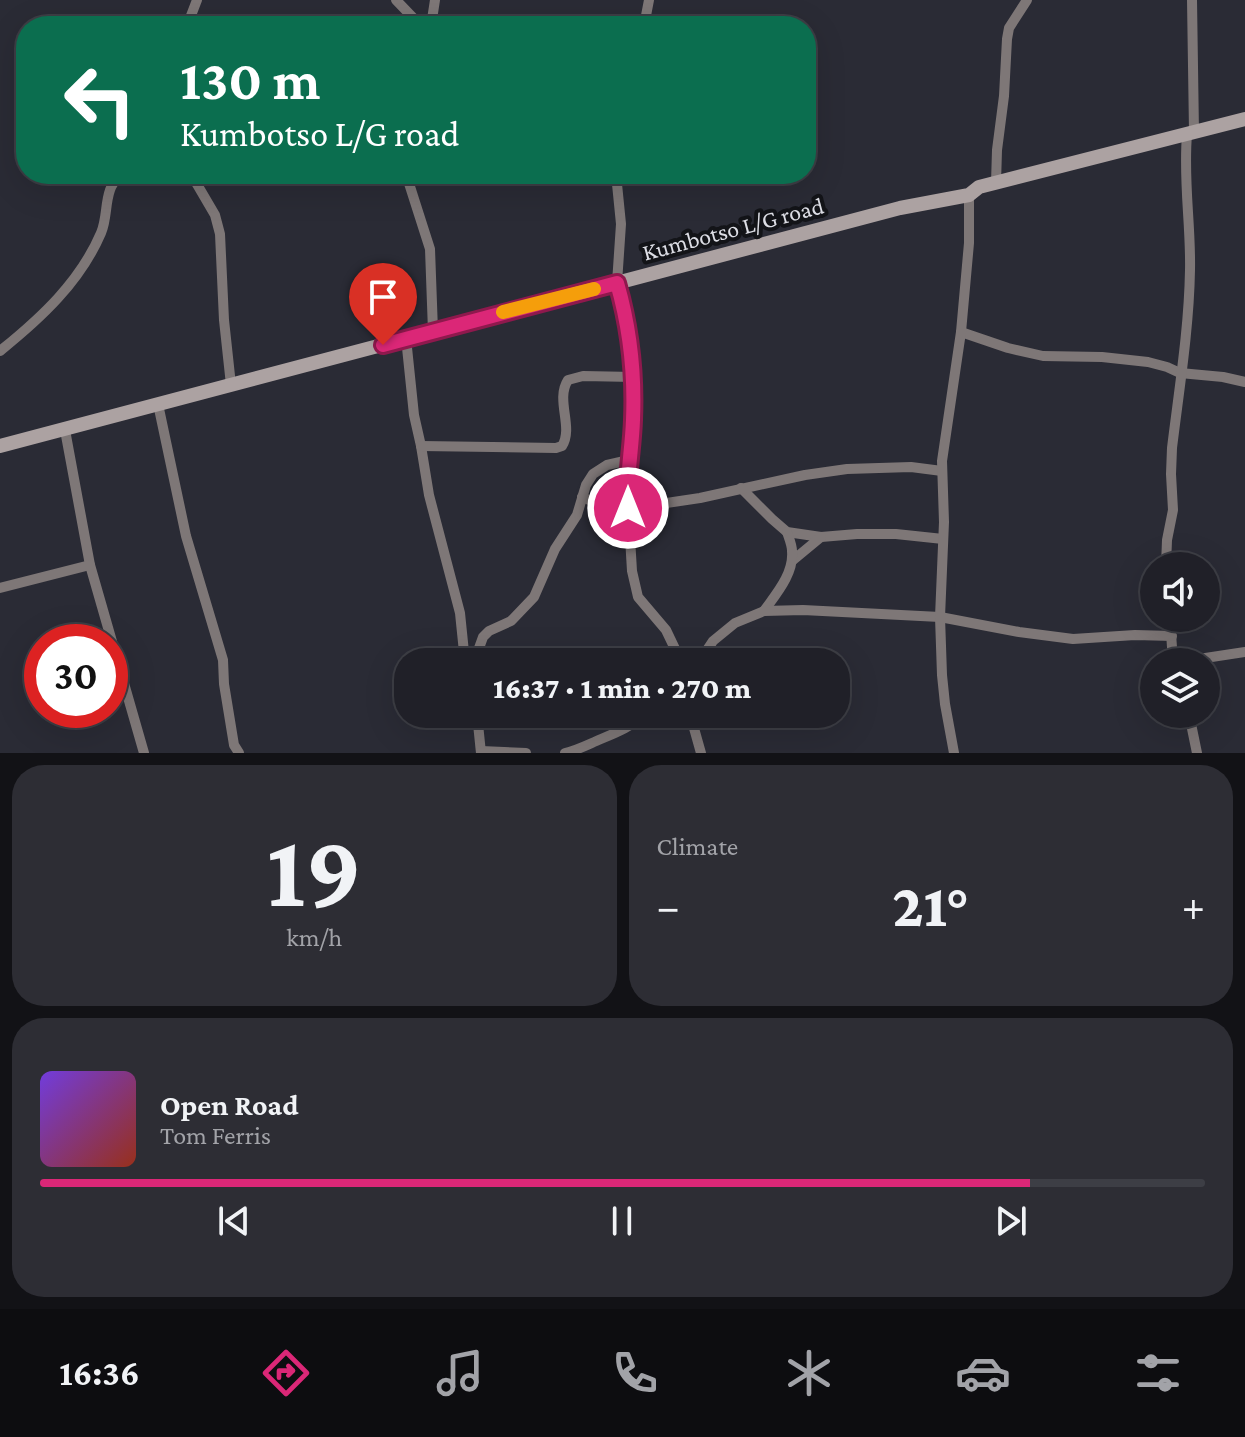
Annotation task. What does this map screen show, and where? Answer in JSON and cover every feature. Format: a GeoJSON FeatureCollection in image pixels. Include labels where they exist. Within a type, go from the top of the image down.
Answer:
{"type":"FeatureCollection","features":[{"type":"Feature","properties":{"kind":"main road","name":"Kumbotso L/G road"},"geometry":{"type":"LineString","coordinates":[[0,446],[900,208],[969,195],[979,187],[1245,119]]}},
{"type":"Feature","properties":{"kind":"street"},"geometry":{"type":"LineString","coordinates":[[396,0],[411,16]]}},
{"type":"Feature","properties":{"kind":"street"},"geometry":{"type":"LineString","coordinates":[[996,183],[1007,39],[1009,28],[1027,0]]}},
{"type":"Feature","properties":{"kind":"street"},"geometry":{"type":"LineString","coordinates":[[1167,552],[1173,510],[1172,448],[1190,288],[1184,161],[1190,134],[1192,0]]}},
{"type":"Feature","properties":{"kind":"street"},"geometry":{"type":"LineString","coordinates":[[0,351],[28,328],[82,270],[104,226],[113,184]]}},
{"type":"Feature","properties":{"kind":"street"},"geometry":{"type":"LineString","coordinates":[[197,184],[215,215],[220,234],[231,385]]}},
{"type":"Feature","properties":{"kind":"street"},"geometry":{"type":"LineString","coordinates":[[409,184],[430,249],[433,331]]}},
{"type":"Feature","properties":{"kind":"street"},"geometry":{"type":"LineString","coordinates":[[617,184],[621,224],[617,283],[628,323],[634,377],[627,487],[631,561],[638,597],[662,624],[674,648]]}},
{"type":"Feature","properties":{"kind":"street"},"geometry":{"type":"LineString","coordinates":[[954,753],[945,704],[940,617],[942,471],[961,332],[969,243],[969,195]]}},
{"type":"Feature","properties":{"kind":"street"},"geometry":{"type":"LineString","coordinates":[[961,332],[1043,356],[1148,362],[1180,373],[1245,382]]}},
{"type":"Feature","properties":{"kind":"street"},"geometry":{"type":"LineString","coordinates":[[406,338],[414,415],[429,495],[460,613],[464,648]]}},
{"type":"Feature","properties":{"kind":"street"},"geometry":{"type":"LineString","coordinates":[[421,446],[556,448],[562,446],[566,438],[562,389],[568,380],[583,376],[634,377]]}},
{"type":"Feature","properties":{"kind":"street"},"geometry":{"type":"LineString","coordinates":[[158,404],[186,536],[223,660],[234,745],[239,753]]}},
{"type":"Feature","properties":{"kind":"street"},"geometry":{"type":"LineString","coordinates":[[65,430],[90,565],[144,753]]}},
{"type":"Feature","properties":{"kind":"street"},"geometry":{"type":"LineString","coordinates":[[479,648],[489,631],[511,621],[534,597],[555,549],[577,515],[586,485],[593,474],[607,465],[629,460]]}},
{"type":"Feature","properties":{"kind":"street"},"geometry":{"type":"LineString","coordinates":[[582,497],[614,509],[628,508],[700,498],[847,469],[911,467],[942,471]]}},
{"type":"Feature","properties":{"kind":"street"},"geometry":{"type":"LineString","coordinates":[[741,488],[787,532],[821,537],[896,534],[943,539]]}},
{"type":"Feature","properties":{"kind":"street"},"geometry":{"type":"LineString","coordinates":[[764,611],[787,577],[792,561],[787,532]]}},
{"type":"Feature","properties":{"kind":"street"},"geometry":{"type":"LineString","coordinates":[[792,561],[821,537]]}},
{"type":"Feature","properties":{"kind":"street"},"geometry":{"type":"LineString","coordinates":[[0,588],[90,565]]}},
{"type":"Feature","properties":{"kind":"street"},"geometry":{"type":"LineString","coordinates":[[708,648],[735,623],[764,611],[940,617],[1065,638],[1172,636]]}},
{"type":"Feature","properties":{"kind":"street"},"geometry":{"type":"LineString","coordinates":[[1172,632],[1174,648]]}},
{"type":"Feature","properties":{"kind":"street"},"geometry":{"type":"LineString","coordinates":[[1220,656],[1245,652]]}},
{"type":"Feature","properties":{"kind":"street"},"geometry":{"type":"LineString","coordinates":[[478,728],[481,752],[526,753]]}},
{"type":"Feature","properties":{"kind":"street"},"geometry":{"type":"LineString","coordinates":[[565,753],[627,728]]}},
{"type":"Feature","properties":{"kind":"street"},"geometry":{"type":"LineString","coordinates":[[694,728],[701,753]]}},
{"type":"Feature","properties":{"kind":"street"},"geometry":{"type":"LineString","coordinates":[[1192,728],[1197,753]]}},
{"type":"Feature","properties":{"kind":"slow traffic"},"geometry":{"type":"LineString","coordinates":[[503,312],[594,289]]}},
{"type":"Feature","properties":{"kind":"route"},"geometry":{"type":"LineString","coordinates":[[383,345],[617,283],[628,323],[634,377],[628,508]]}}]}
